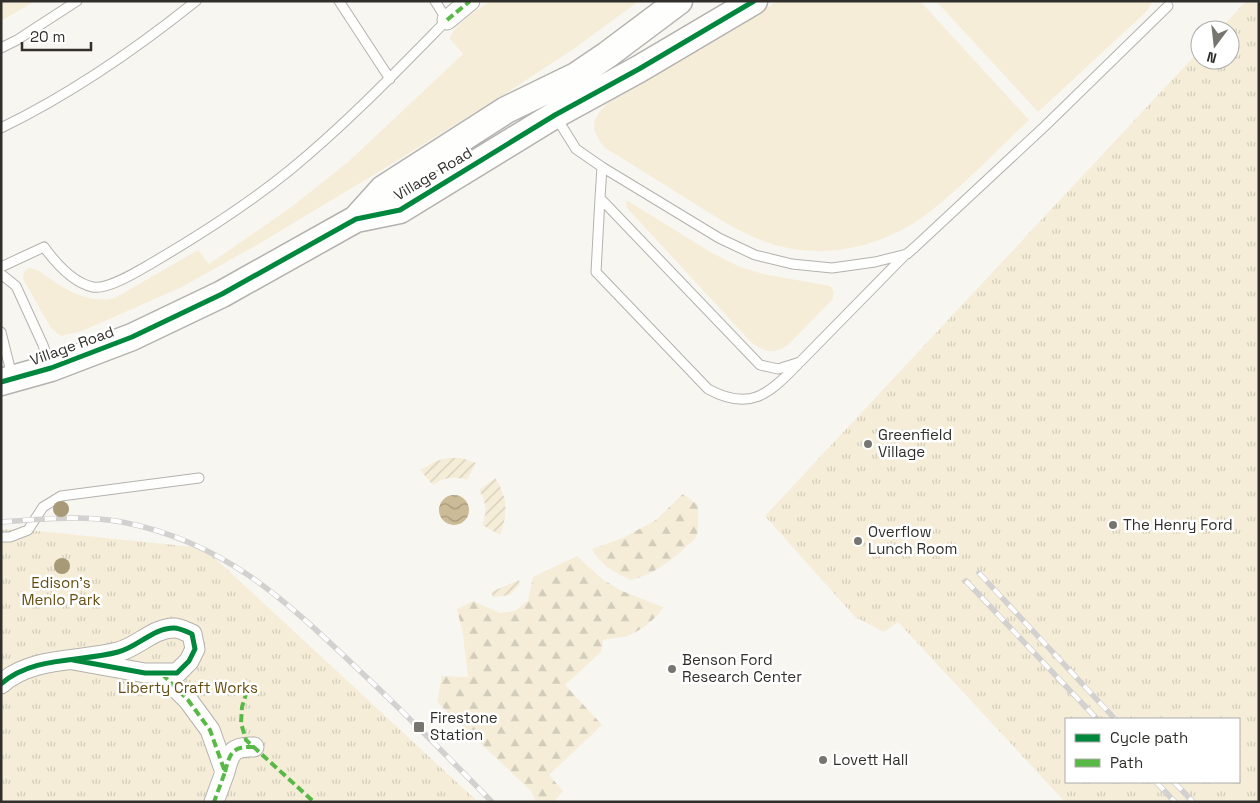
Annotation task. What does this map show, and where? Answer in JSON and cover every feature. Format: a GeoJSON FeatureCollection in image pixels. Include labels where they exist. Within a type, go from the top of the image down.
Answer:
{"type":"FeatureCollection","features":[{"type":"Feature","properties":{"kind":"street"},"geometry":{"type":"LineString","coordinates":[[447,20],[470,1]]}},
{"type":"Feature","properties":{"kind":"street"},"geometry":{"type":"LineString","coordinates":[[549,104],[576,76],[679,1]]}},
{"type":"Feature","properties":{"kind":"street","name":"Village Road"},"geometry":{"type":"LineString","coordinates":[[7,381],[51,368],[132,338],[179,316],[356,219],[400,210],[549,104],[639,69],[754,1]]}},
{"type":"Feature","properties":{"kind":"street"},"geometry":{"type":"LineString","coordinates":[[1,684],[7,678],[41,663],[120,652],[144,641],[159,630],[176,627],[192,634],[196,649],[189,661],[177,673],[145,673],[73,660]]}},
{"type":"Feature","properties":{"kind":"street"},"geometry":{"type":"LineString","coordinates":[[162,674],[188,700],[210,730],[225,772]]}},
{"type":"Feature","properties":{"kind":"street"},"geometry":{"type":"LineString","coordinates":[[214,802],[229,756],[234,750],[243,746],[254,747]]}},
{"type":"Feature","properties":{"kind":"lane"},"geometry":{"type":"LineString","coordinates":[[1,48],[17,40],[77,1]]}},
{"type":"Feature","properties":{"kind":"lane"},"geometry":{"type":"LineString","coordinates":[[1,128],[70,90],[119,59],[196,1]]}},
{"type":"Feature","properties":{"kind":"lane"},"geometry":{"type":"LineString","coordinates":[[339,1],[390,79]]}},
{"type":"Feature","properties":{"kind":"lane"},"geometry":{"type":"LineString","coordinates":[[1,267],[44,247],[54,261],[78,281],[93,287],[106,286],[136,272],[181,246],[289,170],[390,79],[447,20],[435,1]]}},
{"type":"Feature","properties":{"kind":"lane"},"geometry":{"type":"LineString","coordinates":[[602,167],[596,272],[708,389],[717,394],[742,401],[756,398],[784,380],[907,254],[1045,126],[1168,6]]}},
{"type":"Feature","properties":{"kind":"lane"},"geometry":{"type":"LineString","coordinates":[[549,104],[576,149],[602,167],[719,238],[755,255],[792,264],[832,268],[875,262],[907,254]]}},
{"type":"Feature","properties":{"kind":"lane"},"geometry":{"type":"LineString","coordinates":[[600,198],[760,365],[778,369],[800,362]]}},
{"type":"Feature","properties":{"kind":"lane"},"geometry":{"type":"LineString","coordinates":[[1,274],[16,286],[43,345],[51,368]]}},
{"type":"Feature","properties":{"kind":"lane"},"geometry":{"type":"LineString","coordinates":[[1,332],[6,356],[7,381]]}},
{"type":"Feature","properties":{"kind":"lane"},"geometry":{"type":"LineString","coordinates":[[1,537],[10,537],[28,530],[42,507],[61,496],[199,478]]}},
{"type":"Feature","properties":{"kind":"green space"},"geometry":{"type":"Polygon","coordinates":[[[1,1],[35,1],[1,21],[1,1]]]}},
{"type":"Feature","properties":{"kind":"green space"},"geometry":{"type":"Polygon","coordinates":[[[490,1],[639,1],[575,48],[511,90],[262,242],[182,287],[82,331],[61,336],[51,328],[23,279],[24,272],[28,268],[35,269],[80,296],[106,299],[115,298],[198,250],[209,264],[290,208],[348,162],[463,54],[450,39],[452,34],[467,18],[490,1]]]}},
{"type":"Feature","properties":{"kind":"green space"},"geometry":{"type":"Polygon","coordinates":[[[777,1],[920,1],[1029,120],[960,186],[917,221],[902,230],[870,243],[835,250],[800,250],[771,244],[748,235],[605,148],[596,135],[594,124],[603,108],[609,102],[737,28],[777,1]]]}},
{"type":"Feature","properties":{"kind":"green space"},"geometry":{"type":"Polygon","coordinates":[[[936,1],[1153,1],[1146,12],[1038,112],[936,1]]]}},
{"type":"Feature","properties":{"kind":"green space","name":"The Henry Ford"},"geometry":{"type":"Polygon","coordinates":[[[1246,1],[1259,1],[1259,802],[1065,802],[898,622],[884,632],[855,617],[765,516],[1190,61],[1190,70],[1240,70],[1240,20],[1228,20],[1246,1]]]}},
{"type":"Feature","properties":{"kind":"green space"},"geometry":{"type":"Polygon","coordinates":[[[628,201],[712,253],[738,266],[763,274],[830,286],[834,293],[832,300],[788,345],[773,351],[759,348],[750,341],[627,208],[626,202],[628,201]]]}},
{"type":"Feature","properties":{"kind":"green space"},"geometry":{"type":"Polygon","coordinates":[[[448,458],[461,458],[476,463],[467,480],[450,478],[441,480],[433,485],[420,470],[436,461],[448,458]]]}},
{"type":"Feature","properties":{"kind":"green space"},"geometry":{"type":"Polygon","coordinates":[[[495,478],[502,492],[505,506],[500,535],[482,525],[485,508],[484,499],[479,490],[495,478]]]}},
{"type":"Feature","properties":{"kind":"green space"},"geometry":{"type":"Polygon","coordinates":[[[683,494],[698,505],[697,533],[694,540],[662,566],[631,580],[608,568],[592,549],[623,538],[656,520],[683,494]]]}},
{"type":"Feature","properties":{"kind":"green space","name":"Liberty Craft Works"},"geometry":{"type":"Polygon","coordinates":[[[1,529],[28,530],[204,548],[478,802],[1,802],[1,529]]]}},
{"type":"Feature","properties":{"kind":"green space"},"geometry":{"type":"Polygon","coordinates":[[[577,556],[602,579],[622,591],[663,607],[652,621],[640,630],[628,636],[603,640],[601,652],[565,685],[602,725],[549,775],[563,791],[554,802],[536,802],[531,791],[437,702],[442,676],[468,677],[463,634],[457,609],[473,601],[500,613],[515,611],[528,601],[533,577],[577,556]]]}},
{"type":"Feature","properties":{"kind":"green space"},"geometry":{"type":"Polygon","coordinates":[[[519,580],[520,584],[510,595],[493,597],[491,592],[519,580]]]}},
{"type":"Feature","properties":{"kind":"water"},"geometry":{"type":"Polygon","coordinates":[[[454,495],[465,499],[469,510],[465,521],[454,525],[443,521],[439,510],[443,499],[454,495]]]}},
{"type":"Feature","properties":{"kind":"railway"},"geometry":{"type":"LineString","coordinates":[[1,522],[77,518],[122,522],[159,531],[193,544],[224,560],[253,578],[280,599],[334,646],[492,802]]}},
{"type":"Feature","properties":{"kind":"railway"},"geometry":{"type":"LineString","coordinates":[[979,573],[1114,718]]}},
{"type":"Feature","properties":{"kind":"railway"},"geometry":{"type":"LineString","coordinates":[[966,581],[1096,718]]}},
{"type":"Feature","properties":{"kind":"railway"},"geometry":{"type":"LineString","coordinates":[[1157,783],[1175,802]]}},
{"type":"Feature","properties":{"kind":"railway"},"geometry":{"type":"LineString","coordinates":[[1175,783],[1193,802]]}},
{"type":"Feature","properties":{"kind":"marked path"},"geometry":{"type":"LineString","coordinates":[[447,20],[470,1]]}},
{"type":"Feature","properties":{"kind":"marked path"},"geometry":{"type":"LineString","coordinates":[[162,674],[188,700],[210,730],[225,772],[214,802]]}},
{"type":"Feature","properties":{"kind":"marked path"},"geometry":{"type":"LineString","coordinates":[[247,691],[242,707],[241,723],[246,740],[314,802]]}},
{"type":"Feature","properties":{"kind":"marked path"},"geometry":{"type":"LineString","coordinates":[[225,772],[231,755],[237,749],[254,747]]}},
{"type":"Feature","properties":{"kind":"cycle path"},"geometry":{"type":"LineString","coordinates":[[1,382],[51,368],[132,337],[222,294],[356,219],[400,210],[555,115],[639,69],[754,1]]}},
{"type":"Feature","properties":{"kind":"cycle path"},"geometry":{"type":"LineString","coordinates":[[1,684],[13,675],[42,664],[125,650],[152,634],[166,629],[176,628],[192,634],[195,649],[189,661],[177,673],[145,673],[73,660]]}},
{"type":"Feature","properties":{"kind":"place","name":"Greenfield Village"},"geometry":{"type":"Point","coordinates":[868,444]}},
{"type":"Feature","properties":{"kind":"place","name":"The Henry Ford"},"geometry":{"type":"Point","coordinates":[1113,525]}},
{"type":"Feature","properties":{"kind":"place","name":"Overflow Lunch Room"},"geometry":{"type":"Point","coordinates":[858,541]}},
{"type":"Feature","properties":{"kind":"place","name":"Benson Ford Research Center"},"geometry":{"type":"Point","coordinates":[672,669]}},
{"type":"Feature","properties":{"kind":"place","name":"Firestone Station"},"geometry":{"type":"Point","coordinates":[419,727]}},
{"type":"Feature","properties":{"kind":"place","name":"Lovett Hall"},"geometry":{"type":"Point","coordinates":[823,760]}},
{"type":"Feature","properties":{"kind":"park label","name":"Edison's Menlo Park"},"geometry":{"type":"Point","coordinates":[61,592]}}]}
